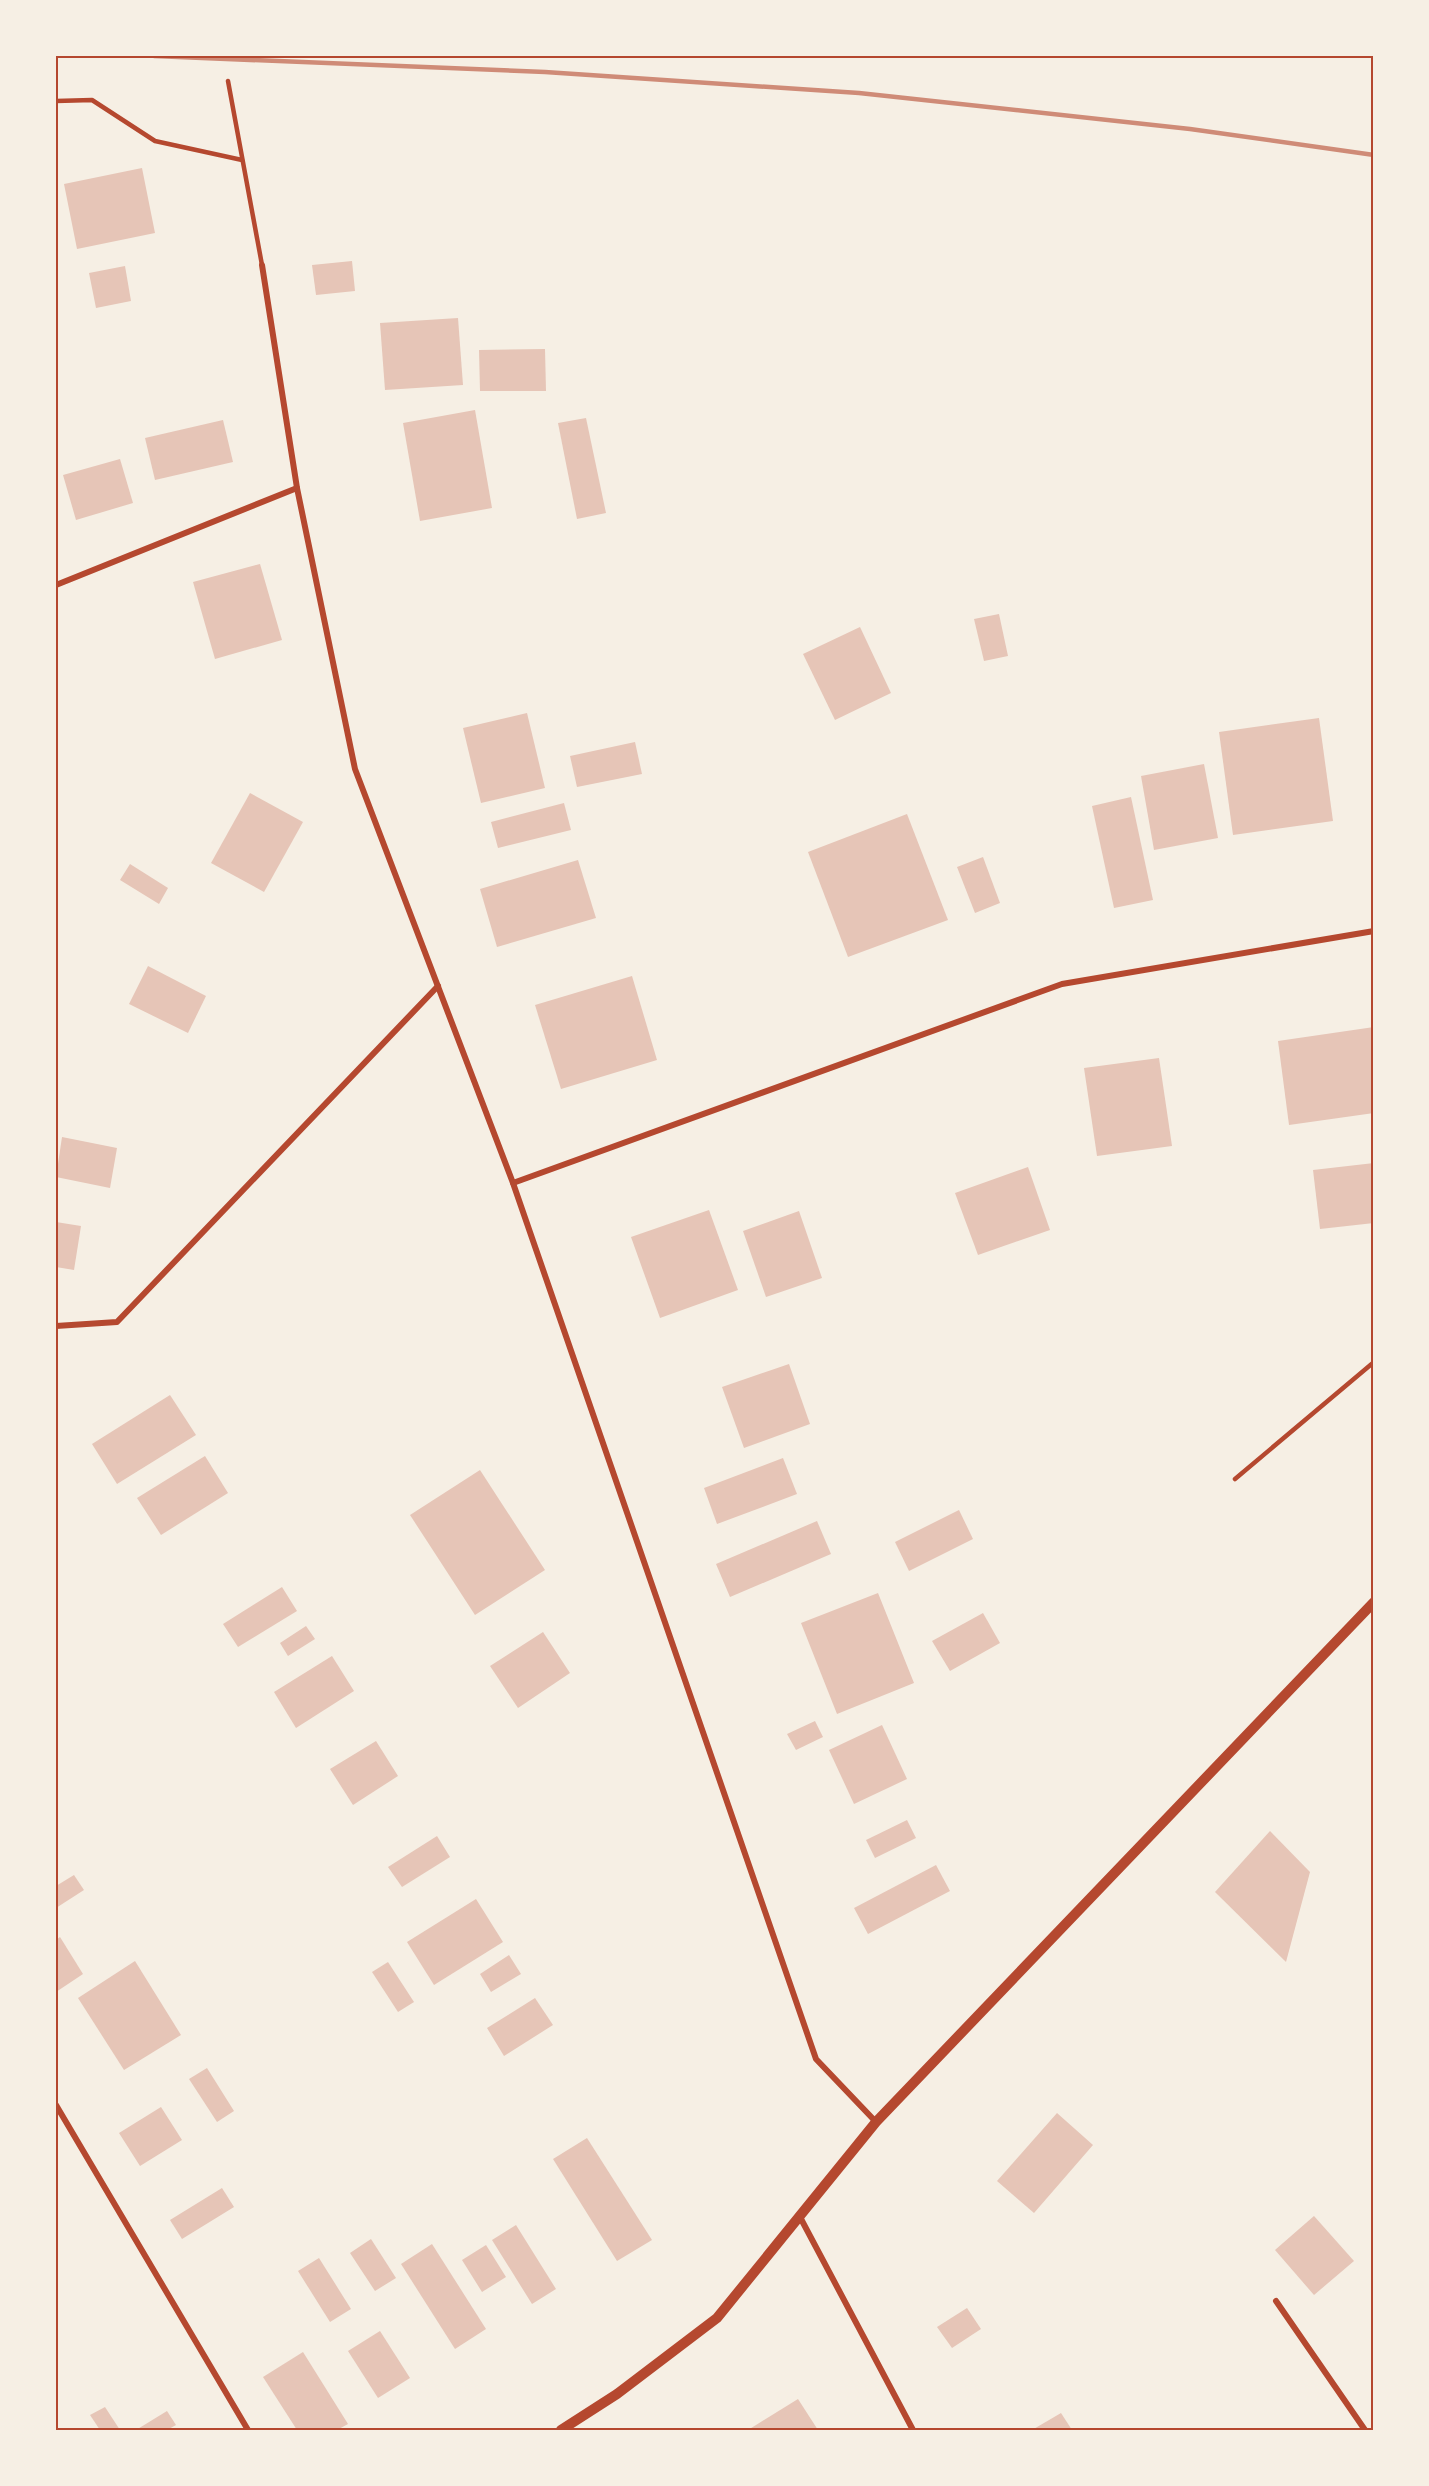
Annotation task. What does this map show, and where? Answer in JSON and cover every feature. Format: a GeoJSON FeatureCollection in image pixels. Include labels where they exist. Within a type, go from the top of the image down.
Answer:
{"type":"FeatureCollection","features":[{"type":"Feature","properties":{"kind":"street"},"geometry":{"type":"LineString","coordinates":[[262,265],[297,489],[355,769],[513,1183],[816,2060],[876,2122]]}},
{"type":"Feature","properties":{"kind":"street"},"geometry":{"type":"LineString","coordinates":[[56,585],[297,489]]}},
{"type":"Feature","properties":{"kind":"street"},"geometry":{"type":"LineString","coordinates":[[513,1183],[1062,984],[1374,932]]}},
{"type":"Feature","properties":{"kind":"street"},"geometry":{"type":"LineString","coordinates":[[56,1326],[117,1322],[438,986]]}},
{"type":"Feature","properties":{"kind":"street"},"geometry":{"type":"LineString","coordinates":[[561,2430],[617,2394],[717,2318],[876,2122],[1374,1602]]}},
{"type":"Feature","properties":{"kind":"street"},"geometry":{"type":"LineString","coordinates":[[56,2105],[248,2430]]}},
{"type":"Feature","properties":{"kind":"street"},"geometry":{"type":"LineString","coordinates":[[800,2217],[913,2430]]}},
{"type":"Feature","properties":{"kind":"street"},"geometry":{"type":"LineString","coordinates":[[1276,2301],[1365,2430]]}},
{"type":"Feature","properties":{"kind":"lane"},"geometry":{"type":"LineString","coordinates":[[228,81],[262,265]]}},
{"type":"Feature","properties":{"kind":"lane"},"geometry":{"type":"LineString","coordinates":[[56,101],[92,100],[155,141],[242,160]]}},
{"type":"Feature","properties":{"kind":"lane"},"geometry":{"type":"LineString","coordinates":[[1235,1479],[1374,1362]]}},
{"type":"Feature","properties":{"kind":"building"},"geometry":{"type":"Polygon","coordinates":[[[142,168],[155,233],[77,249],[64,184],[142,168]]]}},
{"type":"Feature","properties":{"kind":"building"},"geometry":{"type":"Polygon","coordinates":[[[352,261],[355,291],[316,295],[312,265],[352,261]]]}},
{"type":"Feature","properties":{"kind":"building"},"geometry":{"type":"Polygon","coordinates":[[[125,266],[131,301],[96,308],[89,273],[125,266]]]}},
{"type":"Feature","properties":{"kind":"building"},"geometry":{"type":"Polygon","coordinates":[[[458,318],[463,385],[385,390],[380,323],[458,318]]]}},
{"type":"Feature","properties":{"kind":"building"},"geometry":{"type":"Polygon","coordinates":[[[545,349],[546,391],[480,391],[479,350],[545,349]]]}},
{"type":"Feature","properties":{"kind":"building"},"geometry":{"type":"Polygon","coordinates":[[[475,410],[492,508],[420,521],[403,423],[475,410]]]}},
{"type":"Feature","properties":{"kind":"building"},"geometry":{"type":"Polygon","coordinates":[[[586,418],[606,513],[577,519],[558,423],[586,418]]]}},
{"type":"Feature","properties":{"kind":"building"},"geometry":{"type":"Polygon","coordinates":[[[223,420],[233,462],[155,480],[145,438],[223,420]]]}},
{"type":"Feature","properties":{"kind":"building"},"geometry":{"type":"Polygon","coordinates":[[[120,459],[133,503],[76,520],[63,475],[120,459]]]}},
{"type":"Feature","properties":{"kind":"building"},"geometry":{"type":"Polygon","coordinates":[[[260,564],[282,640],[215,659],[193,582],[260,564]]]}},
{"type":"Feature","properties":{"kind":"building"},"geometry":{"type":"Polygon","coordinates":[[[999,614],[1008,656],[984,661],[974,619],[999,614]]]}},
{"type":"Feature","properties":{"kind":"building"},"geometry":{"type":"Polygon","coordinates":[[[860,627],[891,693],[835,720],[803,654],[860,627]]]}},
{"type":"Feature","properties":{"kind":"building"},"geometry":{"type":"Polygon","coordinates":[[[527,713],[545,788],[481,803],[463,728],[527,713]]]}},
{"type":"Feature","properties":{"kind":"building"},"geometry":{"type":"Polygon","coordinates":[[[1319,718],[1333,821],[1233,835],[1219,732],[1319,718]]]}},
{"type":"Feature","properties":{"kind":"building"},"geometry":{"type":"Polygon","coordinates":[[[635,742],[642,774],[577,787],[570,756],[635,742]]]}},
{"type":"Feature","properties":{"kind":"building"},"geometry":{"type":"Polygon","coordinates":[[[1204,764],[1218,838],[1154,850],[1141,776],[1204,764]]]}},
{"type":"Feature","properties":{"kind":"building"},"geometry":{"type":"Polygon","coordinates":[[[250,793],[303,822],[264,892],[211,863],[250,793]]]}},
{"type":"Feature","properties":{"kind":"building"},"geometry":{"type":"Polygon","coordinates":[[[1131,797],[1153,900],[1114,908],[1092,806],[1131,797]]]}},
{"type":"Feature","properties":{"kind":"building"},"geometry":{"type":"Polygon","coordinates":[[[564,803],[571,830],[498,848],[491,822],[564,803]]]}},
{"type":"Feature","properties":{"kind":"building"},"geometry":{"type":"Polygon","coordinates":[[[907,814],[948,920],[848,957],[808,852],[907,814]]]}},
{"type":"Feature","properties":{"kind":"building"},"geometry":{"type":"Polygon","coordinates":[[[983,857],[1000,903],[975,913],[957,867],[983,857]]]}},
{"type":"Feature","properties":{"kind":"building"},"geometry":{"type":"Polygon","coordinates":[[[578,860],[596,918],[497,947],[480,889],[578,860]]]}},
{"type":"Feature","properties":{"kind":"building"},"geometry":{"type":"Polygon","coordinates":[[[130,864],[168,888],[159,904],[120,880],[130,864]]]}},
{"type":"Feature","properties":{"kind":"building"},"geometry":{"type":"Polygon","coordinates":[[[148,966],[206,996],[188,1033],[129,1004],[148,966]]]}},
{"type":"Feature","properties":{"kind":"building"},"geometry":{"type":"Polygon","coordinates":[[[632,976],[657,1060],[561,1089],[535,1005],[632,976]]]}},
{"type":"Feature","properties":{"kind":"building"},"geometry":{"type":"Polygon","coordinates":[[[1374,1027],[1374,1113],[1289,1125],[1278,1041],[1374,1027]]]}},
{"type":"Feature","properties":{"kind":"building"},"geometry":{"type":"Polygon","coordinates":[[[1159,1058],[1172,1146],[1097,1156],[1084,1068],[1159,1058]]]}},
{"type":"Feature","properties":{"kind":"building"},"geometry":{"type":"Polygon","coordinates":[[[62,1137],[117,1148],[110,1188],[56,1177],[62,1137]]]}},
{"type":"Feature","properties":{"kind":"building"},"geometry":{"type":"Polygon","coordinates":[[[1374,1163],[1374,1223],[1320,1229],[1313,1170],[1374,1163]]]}},
{"type":"Feature","properties":{"kind":"building"},"geometry":{"type":"Polygon","coordinates":[[[1028,1167],[1050,1230],[978,1255],[955,1193],[1028,1167]]]}},
{"type":"Feature","properties":{"kind":"building"},"geometry":{"type":"Polygon","coordinates":[[[709,1210],[738,1290],[660,1318],[631,1237],[709,1210]]]}},
{"type":"Feature","properties":{"kind":"building"},"geometry":{"type":"Polygon","coordinates":[[[799,1211],[822,1278],[766,1297],[743,1231],[799,1211]]]}},
{"type":"Feature","properties":{"kind":"building"},"geometry":{"type":"Polygon","coordinates":[[[56,1222],[81,1226],[74,1270],[56,1267],[56,1222]]]}},
{"type":"Feature","properties":{"kind":"building"},"geometry":{"type":"Polygon","coordinates":[[[789,1364],[810,1424],[744,1448],[722,1387],[789,1364]]]}},
{"type":"Feature","properties":{"kind":"building"},"geometry":{"type":"Polygon","coordinates":[[[170,1395],[196,1435],[117,1484],[92,1444],[170,1395]]]}},
{"type":"Feature","properties":{"kind":"building"},"geometry":{"type":"Polygon","coordinates":[[[205,1456],[228,1493],[161,1535],[137,1498],[205,1456]]]}},
{"type":"Feature","properties":{"kind":"building"},"geometry":{"type":"Polygon","coordinates":[[[783,1458],[797,1494],[717,1524],[704,1488],[783,1458]]]}},
{"type":"Feature","properties":{"kind":"building"},"geometry":{"type":"Polygon","coordinates":[[[480,1470],[545,1570],[475,1615],[410,1515],[480,1470]]]}},
{"type":"Feature","properties":{"kind":"building"},"geometry":{"type":"Polygon","coordinates":[[[959,1510],[973,1539],[909,1571],[895,1542],[959,1510]]]}},
{"type":"Feature","properties":{"kind":"building"},"geometry":{"type":"Polygon","coordinates":[[[817,1521],[831,1554],[730,1597],[716,1564],[817,1521]]]}},
{"type":"Feature","properties":{"kind":"building"},"geometry":{"type":"Polygon","coordinates":[[[282,1587],[297,1611],[238,1647],[223,1624],[282,1587]]]}},
{"type":"Feature","properties":{"kind":"building"},"geometry":{"type":"Polygon","coordinates":[[[878,1593],[914,1683],[837,1714],[801,1623],[878,1593]]]}},
{"type":"Feature","properties":{"kind":"building"},"geometry":{"type":"Polygon","coordinates":[[[983,1613],[1000,1643],[950,1671],[932,1641],[983,1613]]]}},
{"type":"Feature","properties":{"kind":"building"},"geometry":{"type":"Polygon","coordinates":[[[306,1626],[315,1639],[288,1656],[280,1643],[306,1626]]]}},
{"type":"Feature","properties":{"kind":"building"},"geometry":{"type":"Polygon","coordinates":[[[543,1632],[570,1673],[518,1708],[490,1666],[543,1632]]]}},
{"type":"Feature","properties":{"kind":"building"},"geometry":{"type":"Polygon","coordinates":[[[332,1656],[354,1691],[296,1728],[274,1692],[332,1656]]]}},
{"type":"Feature","properties":{"kind":"building"},"geometry":{"type":"Polygon","coordinates":[[[815,1721],[823,1737],[796,1750],[787,1734],[815,1721]]]}},
{"type":"Feature","properties":{"kind":"building"},"geometry":{"type":"Polygon","coordinates":[[[882,1725],[907,1779],[854,1804],[829,1750],[882,1725]]]}},
{"type":"Feature","properties":{"kind":"building"},"geometry":{"type":"Polygon","coordinates":[[[376,1741],[398,1776],[353,1805],[330,1769],[376,1741]]]}},
{"type":"Feature","properties":{"kind":"building"},"geometry":{"type":"Polygon","coordinates":[[[907,1820],[916,1838],[875,1858],[866,1840],[907,1820]]]}},
{"type":"Feature","properties":{"kind":"building"},"geometry":{"type":"Polygon","coordinates":[[[1270,1831],[1310,1872],[1286,1962],[1215,1892],[1270,1831]]]}},
{"type":"Feature","properties":{"kind":"building"},"geometry":{"type":"Polygon","coordinates":[[[437,1836],[450,1857],[402,1887],[388,1867],[437,1836]]]}},
{"type":"Feature","properties":{"kind":"building"},"geometry":{"type":"Polygon","coordinates":[[[936,1865],[950,1891],[868,1934],[854,1908],[936,1865]]]}},
{"type":"Feature","properties":{"kind":"building"},"geometry":{"type":"Polygon","coordinates":[[[74,1875],[84,1890],[56,1908],[56,1886],[74,1875]]]}},
{"type":"Feature","properties":{"kind":"building"},"geometry":{"type":"Polygon","coordinates":[[[476,1899],[503,1942],[434,1985],[407,1942],[476,1899]]]}},
{"type":"Feature","properties":{"kind":"building"},"geometry":{"type":"Polygon","coordinates":[[[60,1937],[83,1974],[56,1992],[56,1940],[60,1937]]]}},
{"type":"Feature","properties":{"kind":"building"},"geometry":{"type":"Polygon","coordinates":[[[509,1955],[521,1974],[491,1992],[480,1974],[509,1955]]]}},
{"type":"Feature","properties":{"kind":"building"},"geometry":{"type":"Polygon","coordinates":[[[135,1961],[181,2035],[124,2070],[78,1998],[135,1961]]]}},
{"type":"Feature","properties":{"kind":"building"},"geometry":{"type":"Polygon","coordinates":[[[388,1962],[414,2002],[398,2012],[372,1972],[388,1962]]]}},
{"type":"Feature","properties":{"kind":"building"},"geometry":{"type":"Polygon","coordinates":[[[535,1998],[553,2025],[504,2056],[487,2028],[535,1998]]]}},
{"type":"Feature","properties":{"kind":"building"},"geometry":{"type":"Polygon","coordinates":[[[207,2068],[234,2111],[217,2122],[189,2079],[207,2068]]]}},
{"type":"Feature","properties":{"kind":"building"},"geometry":{"type":"Polygon","coordinates":[[[161,2107],[182,2140],[140,2166],[119,2133],[161,2107]]]}},
{"type":"Feature","properties":{"kind":"building"},"geometry":{"type":"Polygon","coordinates":[[[1057,2113],[1093,2145],[1034,2213],[997,2181],[1057,2113]]]}},
{"type":"Feature","properties":{"kind":"building"},"geometry":{"type":"Polygon","coordinates":[[[587,2138],[652,2240],[617,2261],[553,2159],[587,2138]]]}},
{"type":"Feature","properties":{"kind":"building"},"geometry":{"type":"Polygon","coordinates":[[[222,2188],[234,2207],[182,2239],[170,2220],[222,2188]]]}},
{"type":"Feature","properties":{"kind":"building"},"geometry":{"type":"Polygon","coordinates":[[[1314,2216],[1354,2261],[1314,2295],[1275,2250],[1314,2216]]]}},
{"type":"Feature","properties":{"kind":"building"},"geometry":{"type":"Polygon","coordinates":[[[516,2225],[556,2289],[532,2304],[492,2240],[516,2225]]]}},
{"type":"Feature","properties":{"kind":"building"},"geometry":{"type":"Polygon","coordinates":[[[371,2239],[396,2278],[375,2291],[350,2253],[371,2239]]]}},
{"type":"Feature","properties":{"kind":"building"},"geometry":{"type":"Polygon","coordinates":[[[432,2244],[486,2329],[455,2349],[401,2264],[432,2244]]]}},
{"type":"Feature","properties":{"kind":"building"},"geometry":{"type":"Polygon","coordinates":[[[486,2245],[506,2277],[482,2292],[462,2260],[486,2245]]]}},
{"type":"Feature","properties":{"kind":"building"},"geometry":{"type":"Polygon","coordinates":[[[319,2258],[351,2309],[330,2322],[298,2271],[319,2258]]]}},
{"type":"Feature","properties":{"kind":"building"},"geometry":{"type":"Polygon","coordinates":[[[967,2308],[981,2329],[952,2348],[937,2327],[967,2308]]]}},
{"type":"Feature","properties":{"kind":"building"},"geometry":{"type":"Polygon","coordinates":[[[380,2331],[410,2378],[378,2398],[348,2351],[380,2331]]]}},
{"type":"Feature","properties":{"kind":"building"},"geometry":{"type":"Polygon","coordinates":[[[303,2352],[348,2424],[337,2430],[297,2430],[263,2377],[303,2352]]]}},
{"type":"Feature","properties":{"kind":"building"},"geometry":{"type":"Polygon","coordinates":[[[798,2399],[818,2430],[748,2430],[798,2399]]]}},
{"type":"Feature","properties":{"kind":"building"},"geometry":{"type":"Polygon","coordinates":[[[105,2407],[120,2430],[100,2430],[90,2415],[105,2407]]]}},
{"type":"Feature","properties":{"kind":"building"},"geometry":{"type":"Polygon","coordinates":[[[167,2411],[176,2425],[167,2430],[136,2430],[167,2411]]]}},
{"type":"Feature","properties":{"kind":"building"},"geometry":{"type":"Polygon","coordinates":[[[1061,2413],[1072,2430],[1032,2430],[1061,2413]]]}},
{"type":"Feature","properties":{"kind":"railway"},"geometry":{"type":"LineString","coordinates":[[154,56],[545,72],[859,93],[1190,129],[1374,155]]}}]}
